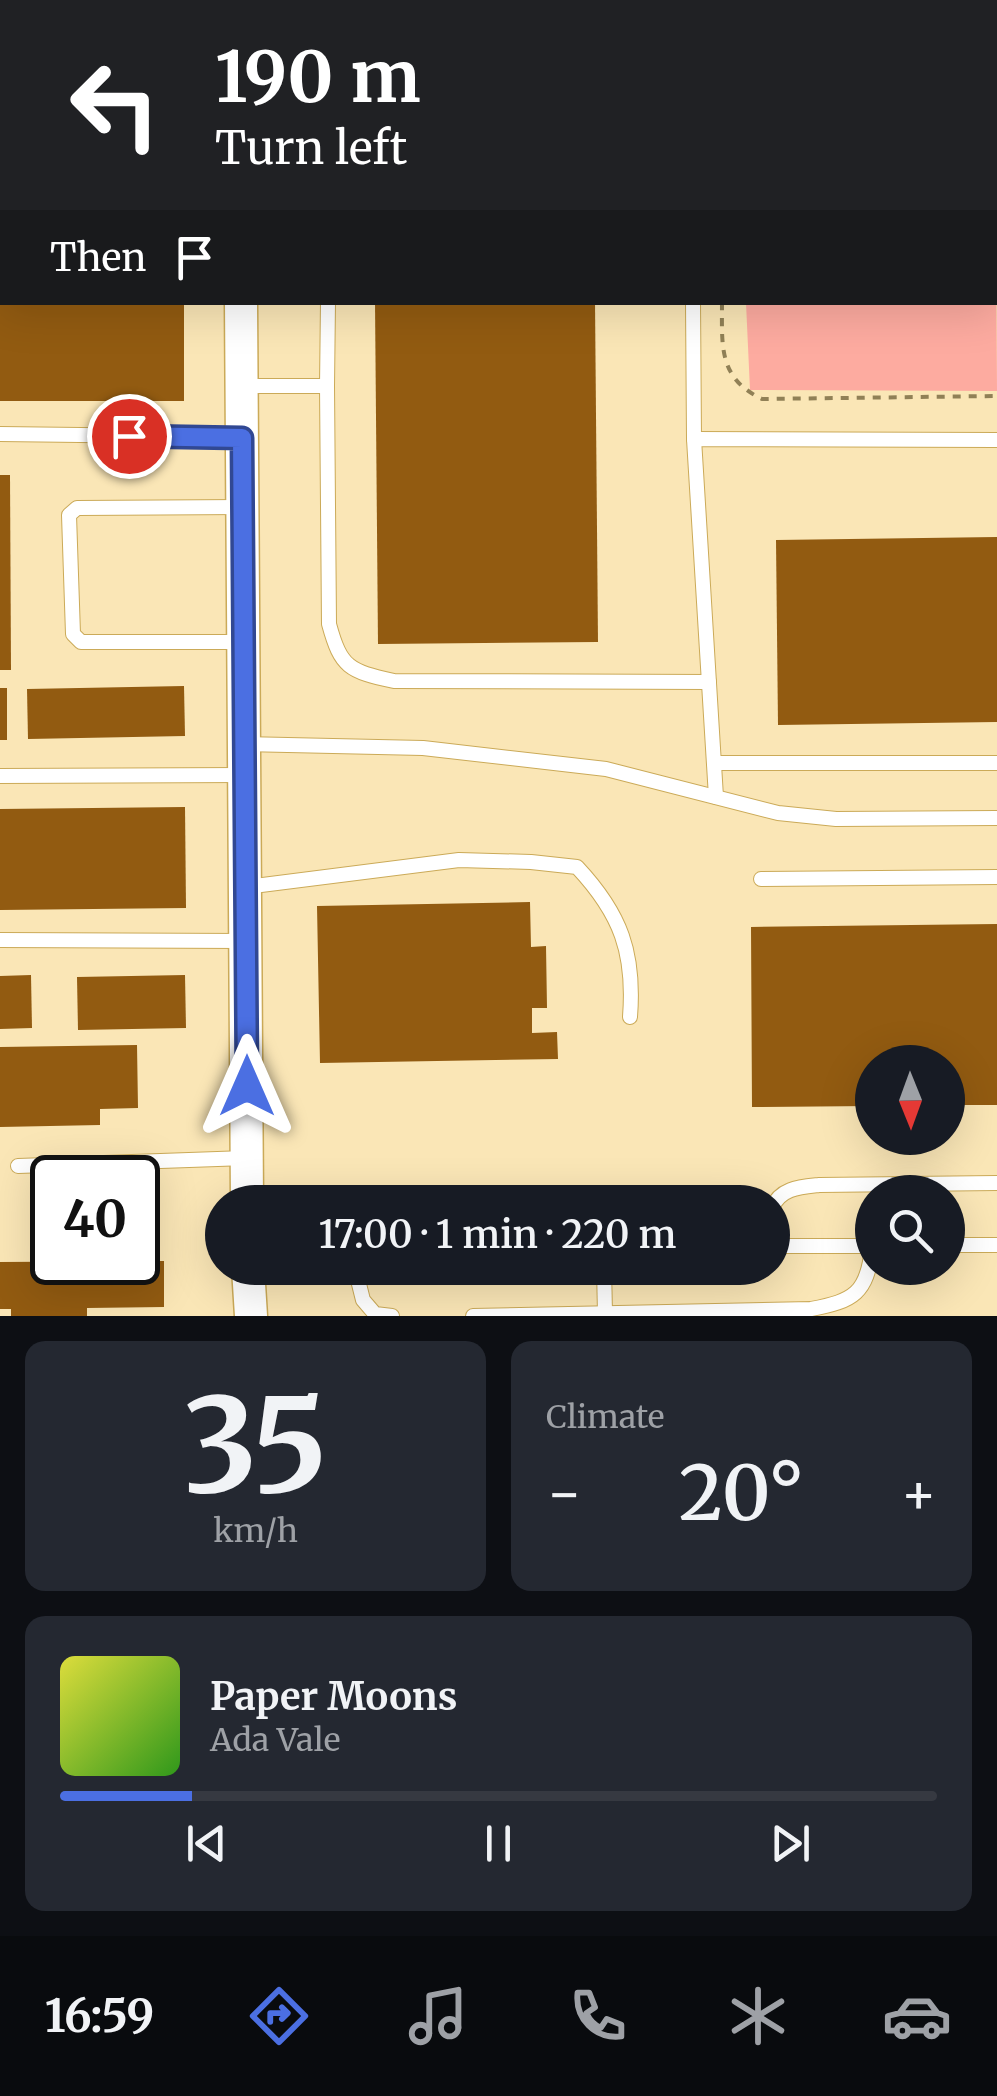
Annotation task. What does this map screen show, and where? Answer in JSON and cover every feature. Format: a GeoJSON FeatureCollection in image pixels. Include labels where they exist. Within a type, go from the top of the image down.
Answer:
{"type":"FeatureCollection","features":[{"type":"Feature","properties":{"kind":"street"},"geometry":{"type":"LineString","coordinates":[[241,305],[248,1185]]}},
{"type":"Feature","properties":{"kind":"street"},"geometry":{"type":"LineString","coordinates":[[249,1285],[250,1316]]}},
{"type":"Feature","properties":{"kind":"lane"},"geometry":{"type":"LineString","coordinates":[[328,305],[329,624],[338,656],[361,674],[394,680],[709,682]]}},
{"type":"Feature","properties":{"kind":"lane"},"geometry":{"type":"LineString","coordinates":[[693,305],[694,440],[716,797]]}},
{"type":"Feature","properties":{"kind":"lane"},"geometry":{"type":"LineString","coordinates":[[242,386],[327,386]]}},
{"type":"Feature","properties":{"kind":"lane"},"geometry":{"type":"LineString","coordinates":[[0,434],[242,438]]}},
{"type":"Feature","properties":{"kind":"lane"},"geometry":{"type":"LineString","coordinates":[[694,440],[997,440]]}},
{"type":"Feature","properties":{"kind":"lane"},"geometry":{"type":"LineString","coordinates":[[242,507],[77,508],[69,515],[73,634],[81,642],[243,642]]}},
{"type":"Feature","properties":{"kind":"lane"},"geometry":{"type":"LineString","coordinates":[[0,776],[423,748],[606,769],[778,814],[836,819],[997,818]]}},
{"type":"Feature","properties":{"kind":"lane"},"geometry":{"type":"LineString","coordinates":[[714,763],[997,763]]}},
{"type":"Feature","properties":{"kind":"lane"},"geometry":{"type":"LineString","coordinates":[[245,887],[459,860],[577,867],[603,894],[624,936],[633,980],[630,1017]]}},
{"type":"Feature","properties":{"kind":"lane"},"geometry":{"type":"LineString","coordinates":[[761,879],[997,878]]}},
{"type":"Feature","properties":{"kind":"lane"},"geometry":{"type":"LineString","coordinates":[[0,940],[246,941]]}},
{"type":"Feature","properties":{"kind":"lane"},"geometry":{"type":"LineString","coordinates":[[18,1166],[247,1158]]}},
{"type":"Feature","properties":{"kind":"lane"},"geometry":{"type":"LineString","coordinates":[[790,1190],[819,1185],[997,1183]]}},
{"type":"Feature","properties":{"kind":"lane"},"geometry":{"type":"LineString","coordinates":[[965,1245],[997,1244]]}},
{"type":"Feature","properties":{"kind":"lane"},"geometry":{"type":"LineString","coordinates":[[790,1246],[855,1247]]}},
{"type":"Feature","properties":{"kind":"lane"},"geometry":{"type":"LineString","coordinates":[[358,1285],[362,1300],[375,1314],[392,1316]]}},
{"type":"Feature","properties":{"kind":"lane"},"geometry":{"type":"LineString","coordinates":[[604,1285],[605,1313]]}},
{"type":"Feature","properties":{"kind":"lane"},"geometry":{"type":"LineString","coordinates":[[472,1316],[811,1309],[840,1304],[863,1285]]}},
{"type":"Feature","properties":{"kind":"path"},"geometry":{"type":"LineString","coordinates":[[722,305],[722,347],[729,373],[744,390],[762,399],[997,396]]}},
{"type":"Feature","properties":{"kind":"shaded area"},"geometry":{"type":"Polygon","coordinates":[[[746,305],[996,305],[997,391],[750,390],[746,305]]]}},
{"type":"Feature","properties":{"kind":"building"},"geometry":{"type":"Polygon","coordinates":[[[0,305],[184,305],[184,401],[0,401],[0,305]]]}},
{"type":"Feature","properties":{"kind":"building"},"geometry":{"type":"Polygon","coordinates":[[[375,305],[595,305],[598,642],[378,644],[375,305]]]}},
{"type":"Feature","properties":{"kind":"building"},"geometry":{"type":"Polygon","coordinates":[[[0,475],[10,475],[11,670],[0,670],[0,475]]]}},
{"type":"Feature","properties":{"kind":"building"},"geometry":{"type":"Polygon","coordinates":[[[997,537],[997,722],[778,725],[776,540],[997,537]]]}},
{"type":"Feature","properties":{"kind":"building"},"geometry":{"type":"Polygon","coordinates":[[[184,686],[185,736],[28,739],[27,689],[184,686]]]}},
{"type":"Feature","properties":{"kind":"building"},"geometry":{"type":"Polygon","coordinates":[[[0,688],[7,688],[7,740],[0,740],[0,688]]]}},
{"type":"Feature","properties":{"kind":"building"},"geometry":{"type":"Polygon","coordinates":[[[185,807],[186,908],[0,910],[0,809],[185,807]]]}},
{"type":"Feature","properties":{"kind":"building"},"geometry":{"type":"Polygon","coordinates":[[[530,902],[531,947],[546,946],[547,1008],[532,1008],[532,1033],[557,1032],[558,1059],[320,1063],[317,906],[530,902]]]}},
{"type":"Feature","properties":{"kind":"building"},"geometry":{"type":"Polygon","coordinates":[[[997,924],[997,1105],[965,1105],[965,1045],[855,1045],[855,1106],[752,1107],[751,927],[997,924]]]}},
{"type":"Feature","properties":{"kind":"building"},"geometry":{"type":"Polygon","coordinates":[[[31,975],[32,1028],[0,1029],[0,976],[31,975]]]}},
{"type":"Feature","properties":{"kind":"building"},"geometry":{"type":"Polygon","coordinates":[[[185,975],[186,1028],[78,1030],[77,977],[185,975]]]}},
{"type":"Feature","properties":{"kind":"building"},"geometry":{"type":"Polygon","coordinates":[[[137,1045],[138,1108],[100,1109],[100,1125],[0,1127],[0,1047],[137,1045]]]}},
{"type":"Feature","properties":{"kind":"building"},"geometry":{"type":"Polygon","coordinates":[[[160,1261],[164,1261],[164,1307],[87,1308],[87,1316],[11,1316],[11,1309],[0,1309],[0,1262],[30,1262],[30,1285],[160,1285],[160,1261]]]}},
{"type":"Feature","properties":{"kind":"route"},"geometry":{"type":"LineString","coordinates":[[129,436],[242,438],[247,1086]]}}]}
